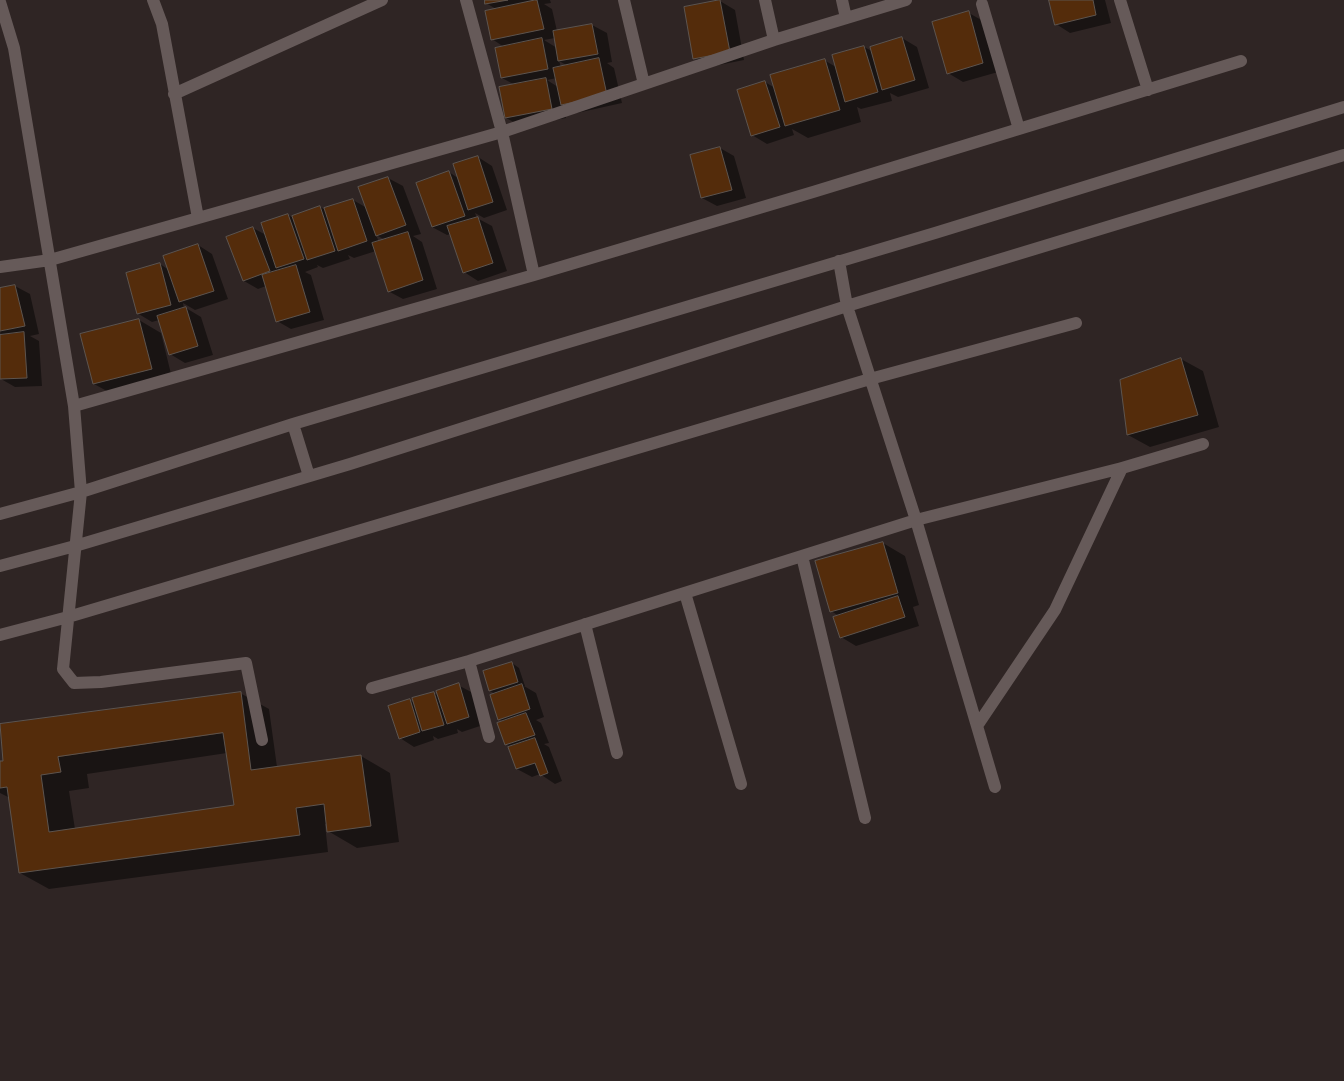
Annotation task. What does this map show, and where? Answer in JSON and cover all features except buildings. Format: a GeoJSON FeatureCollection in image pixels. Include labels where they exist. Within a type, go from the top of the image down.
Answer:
{"type":"FeatureCollection","features":[{"type":"Feature","properties":{"kind":"street"},"geometry":{"type":"LineString","coordinates":[[153,0],[162,24],[198,218]]}},
{"type":"Feature","properties":{"kind":"street"},"geometry":{"type":"LineString","coordinates":[[174,94],[382,0]]}},
{"type":"Feature","properties":{"kind":"street"},"geometry":{"type":"LineString","coordinates":[[466,0],[502,132],[534,275]]}},
{"type":"Feature","properties":{"kind":"street"},"geometry":{"type":"LineString","coordinates":[[624,0],[644,84]]}},
{"type":"Feature","properties":{"kind":"street"},"geometry":{"type":"LineString","coordinates":[[765,0],[774,40]]}},
{"type":"Feature","properties":{"kind":"street"},"geometry":{"type":"LineString","coordinates":[[842,0],[846,18]]}},
{"type":"Feature","properties":{"kind":"street"},"geometry":{"type":"LineString","coordinates":[[0,267],[50,260],[502,132],[774,40],[906,0]]}},
{"type":"Feature","properties":{"kind":"street"},"geometry":{"type":"LineString","coordinates":[[1120,0],[1148,90]]}},
{"type":"Feature","properties":{"kind":"street"},"geometry":{"type":"LineString","coordinates":[[0,2],[14,48],[74,406],[81,492],[63,669],[74,683],[101,682],[246,663],[262,740]]}},
{"type":"Feature","properties":{"kind":"street"},"geometry":{"type":"LineString","coordinates":[[982,4],[1019,129]]}},
{"type":"Feature","properties":{"kind":"street"},"geometry":{"type":"LineString","coordinates":[[74,406],[534,275],[806,194],[1241,61]]}},
{"type":"Feature","properties":{"kind":"street"},"geometry":{"type":"LineString","coordinates":[[0,514],[81,492],[293,424],[943,230],[1344,107]]}},
{"type":"Feature","properties":{"kind":"street"},"geometry":{"type":"LineString","coordinates":[[0,566],[75,546],[309,476],[847,306],[1344,155]]}},
{"type":"Feature","properties":{"kind":"street"},"geometry":{"type":"LineString","coordinates":[[839,260],[847,306],[916,520],[995,787]]}},
{"type":"Feature","properties":{"kind":"street"},"geometry":{"type":"LineString","coordinates":[[0,635],[68,617],[870,379],[1076,323]]}},
{"type":"Feature","properties":{"kind":"street"},"geometry":{"type":"LineString","coordinates":[[293,424],[309,476]]}},
{"type":"Feature","properties":{"kind":"street"},"geometry":{"type":"LineString","coordinates":[[372,688],[469,661],[916,520],[1122,468],[1203,444]]}},
{"type":"Feature","properties":{"kind":"street"},"geometry":{"type":"LineString","coordinates":[[977,726],[1055,610],[1122,468]]}},
{"type":"Feature","properties":{"kind":"street"},"geometry":{"type":"LineString","coordinates":[[802,556],[865,818]]}},
{"type":"Feature","properties":{"kind":"street"},"geometry":{"type":"LineString","coordinates":[[685,593],[741,784]]}},
{"type":"Feature","properties":{"kind":"street"},"geometry":{"type":"LineString","coordinates":[[585,624],[617,753]]}},
{"type":"Feature","properties":{"kind":"street"},"geometry":{"type":"LineString","coordinates":[[469,661],[489,737]]}}]}
